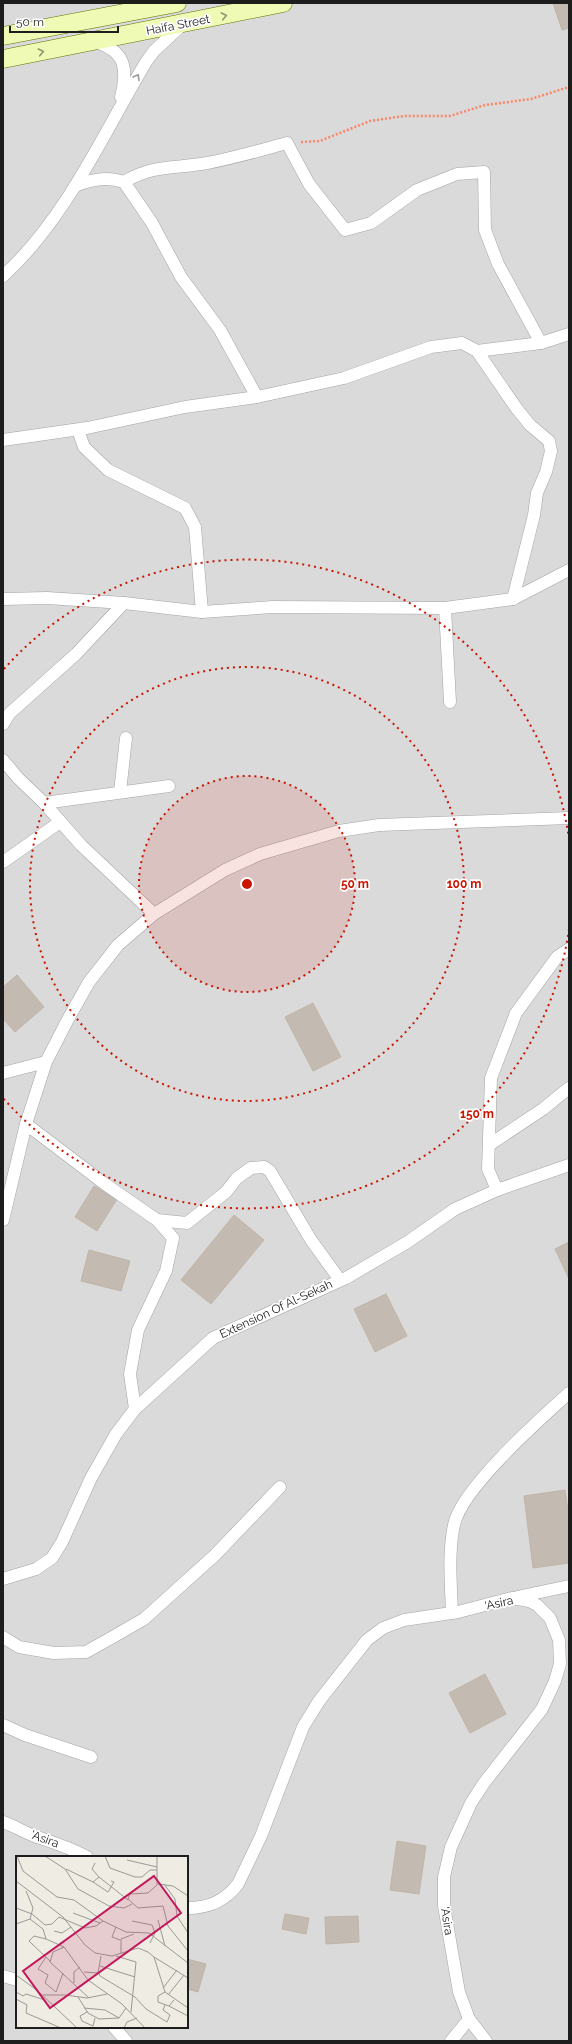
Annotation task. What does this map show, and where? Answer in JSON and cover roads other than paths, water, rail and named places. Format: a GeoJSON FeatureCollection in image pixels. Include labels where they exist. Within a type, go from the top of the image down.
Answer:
{"type":"FeatureCollection","features":[{"type":"Feature","properties":{"kind":"main road","name":"Haifa Street"},"geometry":{"type":"LineString","coordinates":[[3,36],[125,8],[177,3]]}},
{"type":"Feature","properties":{"kind":"main road","name":"Haifa Street"},"geometry":{"type":"LineString","coordinates":[[3,59],[283,3]]}},
{"type":"Feature","properties":{"kind":"street"},"geometry":{"type":"LineString","coordinates":[[3,276],[23,258],[75,186],[117,110],[154,51],[184,24]]}},
{"type":"Feature","properties":{"kind":"street"},"geometry":{"type":"LineString","coordinates":[[94,42],[114,50],[121,58],[125,82],[117,110]]}},
{"type":"Feature","properties":{"kind":"street"},"geometry":{"type":"LineString","coordinates":[[75,186],[87,181],[106,178],[124,182],[138,174],[160,167],[206,164],[287,143],[309,184],[345,230],[371,223],[424,187],[457,174],[484,172],[485,230],[498,264],[541,343]]}},
{"type":"Feature","properties":{"kind":"street"},"geometry":{"type":"LineString","coordinates":[[124,182],[152,223],[181,277],[220,330],[257,397]]}},
{"type":"Feature","properties":{"kind":"street"},"geometry":{"type":"LineString","coordinates":[[477,351],[541,343],[569,334]]}},
{"type":"Feature","properties":{"kind":"street"},"geometry":{"type":"LineString","coordinates":[[3,440],[78,430],[185,407],[257,397],[344,378],[431,347],[462,343],[477,351],[517,409],[530,425],[549,441],[551,451],[546,472],[537,493],[534,515],[513,599]]}},
{"type":"Feature","properties":{"kind":"street"},"geometry":{"type":"LineString","coordinates":[[78,430],[84,447],[108,470],[185,508],[195,527],[202,612]]}},
{"type":"Feature","properties":{"kind":"street"},"geometry":{"type":"LineString","coordinates":[[3,599],[47,598],[124,603],[202,612],[273,607],[445,608],[513,599],[569,570]]}},
{"type":"Feature","properties":{"kind":"street"},"geometry":{"type":"LineString","coordinates":[[3,724],[10,713],[76,654],[124,603]]}},
{"type":"Feature","properties":{"kind":"street"},"geometry":{"type":"LineString","coordinates":[[445,608],[450,702]]}},
{"type":"Feature","properties":{"kind":"street"},"geometry":{"type":"LineString","coordinates":[[120,792],[126,738]]}},
{"type":"Feature","properties":{"kind":"street"},"geometry":{"type":"LineString","coordinates":[[3,761],[44,803],[81,845],[154,914]]}},
{"type":"Feature","properties":{"kind":"street"},"geometry":{"type":"LineString","coordinates":[[44,803],[169,786]]}},
{"type":"Feature","properties":{"kind":"street"},"geometry":{"type":"LineString","coordinates":[[3,1220],[26,1124],[46,1062],[67,1021],[90,982],[118,945],[154,914],[225,870],[260,854],[339,831],[379,825],[569,818]]}},
{"type":"Feature","properties":{"kind":"street"},"geometry":{"type":"LineString","coordinates":[[3,862],[60,822]]}},
{"type":"Feature","properties":{"kind":"street"},"geometry":{"type":"LineString","coordinates":[[497,1190],[488,1169],[491,1078],[516,1013],[557,957],[569,949]]}},
{"type":"Feature","properties":{"kind":"street"},"geometry":{"type":"LineString","coordinates":[[3,1073],[46,1062]]}},
{"type":"Feature","properties":{"kind":"street"},"geometry":{"type":"LineString","coordinates":[[489,1146],[543,1109],[569,1088]]}},
{"type":"Feature","properties":{"kind":"street"},"geometry":{"type":"LineString","coordinates":[[26,1124],[105,1184],[157,1220],[173,1238],[166,1271],[138,1330],[130,1374],[135,1409]]}},
{"type":"Feature","properties":{"kind":"street","name":"Extension Of Al-Sekah"},"geometry":{"type":"LineString","coordinates":[[3,1579],[36,1569],[55,1554],[91,1478],[116,1434],[135,1409],[213,1338],[340,1280],[406,1244],[454,1209],[497,1190],[569,1165]]}},
{"type":"Feature","properties":{"kind":"street"},"geometry":{"type":"LineString","coordinates":[[157,1220],[186,1223],[226,1192],[237,1178],[251,1168],[264,1167],[270,1171],[311,1240],[340,1280]]}},
{"type":"Feature","properties":{"kind":"street"},"geometry":{"type":"LineString","coordinates":[[452,1613],[451,1546],[454,1524],[465,1498],[531,1427],[569,1393]]}},
{"type":"Feature","properties":{"kind":"street"},"geometry":{"type":"LineString","coordinates":[[3,1637],[19,1647],[54,1654],[86,1652],[144,1619],[203,1566],[280,1487]]}},
{"type":"Feature","properties":{"kind":"street"},"geometry":{"type":"LineString","coordinates":[[512,1598],[569,1586]]}},
{"type":"Feature","properties":{"kind":"street","name":"'Asira"},"geometry":{"type":"LineString","coordinates":[[188,1908],[206,1906],[219,1902],[233,1891],[238,1884],[261,1836],[303,1727],[319,1702],[362,1645],[377,1632],[395,1622],[452,1613],[512,1598],[529,1601],[537,1605],[550,1618],[559,1640],[560,1664],[556,1681],[545,1704],[484,1783],[469,1807],[457,1832],[447,1862],[443,1885],[444,1906],[458,1992],[469,2019],[486,2041]]}},
{"type":"Feature","properties":{"kind":"street"},"geometry":{"type":"LineString","coordinates":[[3,1725],[25,1735],[91,1757]]}},
{"type":"Feature","properties":{"kind":"street","name":"'Asira"},"geometry":{"type":"LineString","coordinates":[[3,1822],[19,1827],[37,1837],[63,1845],[85,1856]]}},
{"type":"Feature","properties":{"kind":"street"},"geometry":{"type":"LineString","coordinates":[[3,1976],[16,1980]]}},
{"type":"Feature","properties":{"kind":"street"},"geometry":{"type":"LineString","coordinates":[[451,2041],[469,2019]]}},
{"type":"Feature","properties":{"kind":"street"},"geometry":{"type":"LineString","coordinates":[[115,2028],[126,2041]]}}]}
